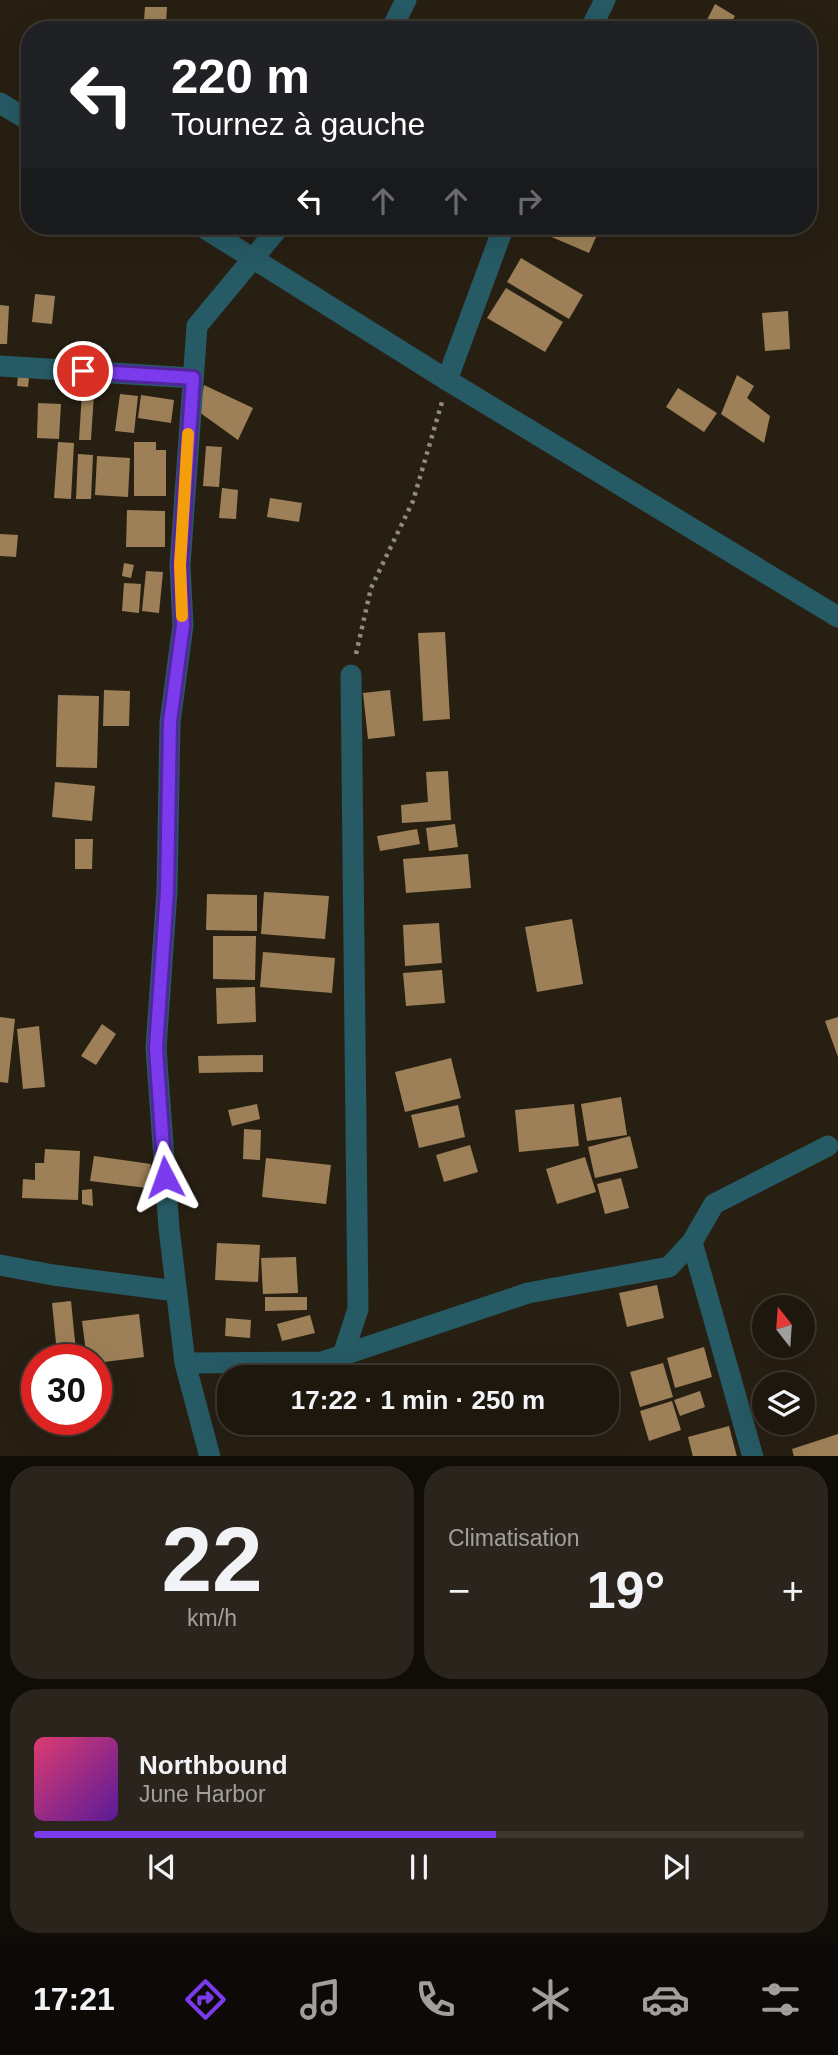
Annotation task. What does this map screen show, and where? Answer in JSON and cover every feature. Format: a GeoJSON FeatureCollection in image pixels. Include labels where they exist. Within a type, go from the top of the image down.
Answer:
{"type":"FeatureCollection","features":[{"type":"Feature","properties":{"kind":"street"},"geometry":{"type":"LineString","coordinates":[[396,21],[406,0]]}},
{"type":"Feature","properties":{"kind":"street"},"geometry":{"type":"LineString","coordinates":[[594,21],[605,0]]}},
{"type":"Feature","properties":{"kind":"street"},"geometry":{"type":"LineString","coordinates":[[0,103],[21,116]]}},
{"type":"Feature","properties":{"kind":"street"},"geometry":{"type":"LineString","coordinates":[[216,235],[447,380],[786,588],[838,617]]}},
{"type":"Feature","properties":{"kind":"street"},"geometry":{"type":"LineString","coordinates":[[210,1456],[185,1363],[169,1228],[156,1048],[167,891],[170,722],[183,625],[180,565],[197,326],[273,235]]}},
{"type":"Feature","properties":{"kind":"street"},"geometry":{"type":"LineString","coordinates":[[447,380],[501,235]]}},
{"type":"Feature","properties":{"kind":"street"},"geometry":{"type":"LineString","coordinates":[[0,366],[193,378]]}},
{"type":"Feature","properties":{"kind":"street"},"geometry":{"type":"LineString","coordinates":[[344,1354],[358,1309],[351,675]]}},
{"type":"Feature","properties":{"kind":"street"},"geometry":{"type":"LineString","coordinates":[[185,1363],[321,1362],[528,1293],[669,1267],[692,1242],[714,1204],[828,1146]]}},
{"type":"Feature","properties":{"kind":"street"},"geometry":{"type":"LineString","coordinates":[[692,1242],[753,1456]]}},
{"type":"Feature","properties":{"kind":"street"},"geometry":{"type":"LineString","coordinates":[[0,1265],[53,1275],[176,1291]]}},
{"type":"Feature","properties":{"kind":"path"},"geometry":{"type":"LineString","coordinates":[[351,675],[371,588],[413,501],[447,380]]}},
{"type":"Feature","properties":{"kind":"building"},"geometry":{"type":"Polygon","coordinates":[[[715,4],[735,16],[732,21],[706,21],[715,4]]]}},
{"type":"Feature","properties":{"kind":"building"},"geometry":{"type":"Polygon","coordinates":[[[145,7],[167,7],[166,21],[144,21],[145,7]]]}},
{"type":"Feature","properties":{"kind":"building"},"geometry":{"type":"Polygon","coordinates":[[[547,235],[597,235],[589,253],[547,235]]]}},
{"type":"Feature","properties":{"kind":"building"},"geometry":{"type":"Polygon","coordinates":[[[521,258],[583,295],[569,319],[507,282],[521,258]]]}},
{"type":"Feature","properties":{"kind":"building"},"geometry":{"type":"Polygon","coordinates":[[[506,288],[563,322],[545,352],[487,318],[506,288]]]}},
{"type":"Feature","properties":{"kind":"building"},"geometry":{"type":"Polygon","coordinates":[[[35,294],[55,296],[52,324],[32,322],[35,294]]]}},
{"type":"Feature","properties":{"kind":"building"},"geometry":{"type":"Polygon","coordinates":[[[0,305],[9,306],[7,344],[0,344],[0,305]]]}},
{"type":"Feature","properties":{"kind":"building"},"geometry":{"type":"Polygon","coordinates":[[[788,311],[790,349],[765,351],[762,313],[788,311]]]}},
{"type":"Feature","properties":{"kind":"building"},"geometry":{"type":"Polygon","coordinates":[[[737,375],[754,386],[747,398],[770,416],[764,443],[721,414],[737,375]]]}},
{"type":"Feature","properties":{"kind":"building"},"geometry":{"type":"Polygon","coordinates":[[[18,376],[29,378],[28,387],[17,386],[18,376]]]}},
{"type":"Feature","properties":{"kind":"building"},"geometry":{"type":"Polygon","coordinates":[[[204,385],[253,408],[238,440],[199,412],[204,385]]]}},
{"type":"Feature","properties":{"kind":"building"},"geometry":{"type":"Polygon","coordinates":[[[678,388],[717,413],[704,432],[666,407],[678,388]]]}},
{"type":"Feature","properties":{"kind":"building"},"geometry":{"type":"Polygon","coordinates":[[[82,392],[94,393],[91,440],[79,440],[82,392]]]}},
{"type":"Feature","properties":{"kind":"building"},"geometry":{"type":"Polygon","coordinates":[[[120,394],[138,396],[134,433],[115,431],[120,394]]]}},
{"type":"Feature","properties":{"kind":"building"},"geometry":{"type":"Polygon","coordinates":[[[141,395],[174,400],[171,423],[138,418],[141,395]]]}},
{"type":"Feature","properties":{"kind":"building"},"geometry":{"type":"Polygon","coordinates":[[[38,403],[61,404],[59,439],[37,438],[38,403]]]}},
{"type":"Feature","properties":{"kind":"building"},"geometry":{"type":"Polygon","coordinates":[[[58,442],[74,443],[71,499],[54,498],[58,442]]]}},
{"type":"Feature","properties":{"kind":"building"},"geometry":{"type":"Polygon","coordinates":[[[134,442],[156,442],[156,450],[166,450],[166,496],[134,496],[134,442]]]}},
{"type":"Feature","properties":{"kind":"building"},"geometry":{"type":"Polygon","coordinates":[[[206,446],[222,447],[219,487],[203,486],[206,446]]]}},
{"type":"Feature","properties":{"kind":"building"},"geometry":{"type":"Polygon","coordinates":[[[78,454],[93,455],[91,499],[76,499],[78,454]]]}},
{"type":"Feature","properties":{"kind":"building"},"geometry":{"type":"Polygon","coordinates":[[[97,456],[130,458],[128,497],[95,495],[97,456]]]}},
{"type":"Feature","properties":{"kind":"building"},"geometry":{"type":"Polygon","coordinates":[[[222,488],[238,490],[236,519],[219,518],[222,488]]]}},
{"type":"Feature","properties":{"kind":"building"},"geometry":{"type":"Polygon","coordinates":[[[270,498],[302,503],[299,522],[267,517],[270,498]]]}},
{"type":"Feature","properties":{"kind":"building"},"geometry":{"type":"Polygon","coordinates":[[[127,510],[165,511],[165,547],[126,547],[127,510]]]}},
{"type":"Feature","properties":{"kind":"building"},"geometry":{"type":"Polygon","coordinates":[[[0,534],[18,535],[16,557],[0,556],[0,534]]]}},
{"type":"Feature","properties":{"kind":"building"},"geometry":{"type":"Polygon","coordinates":[[[124,563],[134,565],[131,578],[122,576],[124,563]]]}},
{"type":"Feature","properties":{"kind":"building"},"geometry":{"type":"Polygon","coordinates":[[[146,571],[163,572],[159,613],[142,611],[146,571]]]}},
{"type":"Feature","properties":{"kind":"building"},"geometry":{"type":"Polygon","coordinates":[[[124,583],[141,584],[139,613],[122,611],[124,583]]]}},
{"type":"Feature","properties":{"kind":"building"},"geometry":{"type":"Polygon","coordinates":[[[445,632],[450,719],[423,721],[418,633],[445,632]]]}},
{"type":"Feature","properties":{"kind":"building"},"geometry":{"type":"Polygon","coordinates":[[[104,690],[130,691],[129,726],[103,726],[104,690]]]}},
{"type":"Feature","properties":{"kind":"building"},"geometry":{"type":"Polygon","coordinates":[[[390,690],[395,736],[368,739],[363,693],[390,690]]]}},
{"type":"Feature","properties":{"kind":"building"},"geometry":{"type":"Polygon","coordinates":[[[58,695],[99,696],[97,768],[56,767],[58,695]]]}},
{"type":"Feature","properties":{"kind":"building"},"geometry":{"type":"Polygon","coordinates":[[[448,771],[451,820],[402,823],[401,805],[428,802],[426,772],[448,771]]]}},
{"type":"Feature","properties":{"kind":"building"},"geometry":{"type":"Polygon","coordinates":[[[55,782],[95,786],[92,821],[52,817],[55,782]]]}},
{"type":"Feature","properties":{"kind":"building"},"geometry":{"type":"Polygon","coordinates":[[[455,824],[458,847],[429,851],[426,828],[455,824]]]}},
{"type":"Feature","properties":{"kind":"building"},"geometry":{"type":"Polygon","coordinates":[[[417,829],[420,844],[380,851],[377,836],[417,829]]]}},
{"type":"Feature","properties":{"kind":"building"},"geometry":{"type":"Polygon","coordinates":[[[75,839],[93,839],[92,869],[75,869],[75,839]]]}},
{"type":"Feature","properties":{"kind":"building"},"geometry":{"type":"Polygon","coordinates":[[[468,854],[471,888],[406,893],[403,859],[468,854]]]}},
{"type":"Feature","properties":{"kind":"building"},"geometry":{"type":"Polygon","coordinates":[[[264,892],[329,896],[325,939],[261,934],[264,892]]]}},
{"type":"Feature","properties":{"kind":"building"},"geometry":{"type":"Polygon","coordinates":[[[207,894],[257,895],[257,931],[206,930],[207,894]]]}},
{"type":"Feature","properties":{"kind":"building"},"geometry":{"type":"Polygon","coordinates":[[[572,919],[583,984],[537,992],[525,927],[572,919]]]}},
{"type":"Feature","properties":{"kind":"building"},"geometry":{"type":"Polygon","coordinates":[[[439,923],[442,963],[405,966],[403,925],[439,923]]]}},
{"type":"Feature","properties":{"kind":"building"},"geometry":{"type":"Polygon","coordinates":[[[213,936],[256,936],[255,980],[213,979],[213,936]]]}},
{"type":"Feature","properties":{"kind":"building"},"geometry":{"type":"Polygon","coordinates":[[[263,952],[335,958],[332,993],[260,987],[263,952]]]}},
{"type":"Feature","properties":{"kind":"building"},"geometry":{"type":"Polygon","coordinates":[[[442,970],[445,1003],[406,1006],[403,973],[442,970]]]}},
{"type":"Feature","properties":{"kind":"building"},"geometry":{"type":"Polygon","coordinates":[[[255,987],[256,1022],[217,1024],[216,988],[255,987]]]}},
{"type":"Feature","properties":{"kind":"building"},"geometry":{"type":"Polygon","coordinates":[[[0,1017],[15,1019],[8,1083],[0,1082],[0,1017]]]}},
{"type":"Feature","properties":{"kind":"building"},"geometry":{"type":"Polygon","coordinates":[[[838,1017],[838,1057],[825,1021],[838,1017]]]}},
{"type":"Feature","properties":{"kind":"building"},"geometry":{"type":"Polygon","coordinates":[[[102,1024],[116,1034],[96,1065],[81,1056],[102,1024]]]}},
{"type":"Feature","properties":{"kind":"building"},"geometry":{"type":"Polygon","coordinates":[[[39,1026],[45,1087],[23,1089],[17,1029],[39,1026]]]}},
{"type":"Feature","properties":{"kind":"building"},"geometry":{"type":"Polygon","coordinates":[[[263,1055],[263,1072],[199,1073],[198,1056],[263,1055]]]}},
{"type":"Feature","properties":{"kind":"building"},"geometry":{"type":"Polygon","coordinates":[[[451,1058],[461,1098],[405,1112],[395,1072],[451,1058]]]}},
{"type":"Feature","properties":{"kind":"building"},"geometry":{"type":"Polygon","coordinates":[[[621,1097],[627,1135],[587,1141],[581,1104],[621,1097]]]}},
{"type":"Feature","properties":{"kind":"building"},"geometry":{"type":"Polygon","coordinates":[[[257,1104],[260,1119],[232,1126],[228,1110],[257,1104]]]}},
{"type":"Feature","properties":{"kind":"building"},"geometry":{"type":"Polygon","coordinates":[[[574,1104],[579,1146],[519,1152],[515,1110],[574,1104]]]}},
{"type":"Feature","properties":{"kind":"building"},"geometry":{"type":"Polygon","coordinates":[[[458,1105],[465,1137],[419,1148],[411,1115],[458,1105]]]}},
{"type":"Feature","properties":{"kind":"building"},"geometry":{"type":"Polygon","coordinates":[[[244,1129],[261,1130],[260,1160],[243,1159],[244,1129]]]}},
{"type":"Feature","properties":{"kind":"building"},"geometry":{"type":"Polygon","coordinates":[[[630,1136],[638,1168],[595,1178],[588,1147],[630,1136]]]}},
{"type":"Feature","properties":{"kind":"building"},"geometry":{"type":"Polygon","coordinates":[[[470,1145],[478,1172],[444,1182],[436,1155],[470,1145]]]}},
{"type":"Feature","properties":{"kind":"building"},"geometry":{"type":"Polygon","coordinates":[[[45,1149],[80,1151],[78,1200],[22,1198],[23,1179],[35,1180],[35,1163],[44,1163],[45,1149]]]}},
{"type":"Feature","properties":{"kind":"building"},"geometry":{"type":"Polygon","coordinates":[[[94,1156],[151,1164],[147,1188],[90,1181],[94,1156]]]}},
{"type":"Feature","properties":{"kind":"building"},"geometry":{"type":"Polygon","coordinates":[[[585,1157],[596,1192],[557,1204],[546,1169],[585,1157]]]}},
{"type":"Feature","properties":{"kind":"building"},"geometry":{"type":"Polygon","coordinates":[[[266,1158],[331,1165],[326,1204],[262,1197],[266,1158]]]}},
{"type":"Feature","properties":{"kind":"building"},"geometry":{"type":"Polygon","coordinates":[[[621,1178],[629,1208],[605,1214],[597,1184],[621,1178]]]}},
{"type":"Feature","properties":{"kind":"building"},"geometry":{"type":"Polygon","coordinates":[[[92,1189],[93,1206],[82,1204],[82,1190],[92,1189]]]}},
{"type":"Feature","properties":{"kind":"building"},"geometry":{"type":"Polygon","coordinates":[[[217,1243],[260,1245],[258,1282],[215,1280],[217,1243]]]}},
{"type":"Feature","properties":{"kind":"building"},"geometry":{"type":"Polygon","coordinates":[[[296,1257],[298,1293],[263,1294],[261,1258],[296,1257]]]}},
{"type":"Feature","properties":{"kind":"building"},"geometry":{"type":"Polygon","coordinates":[[[657,1285],[664,1318],[627,1327],[619,1293],[657,1285]]]}},
{"type":"Feature","properties":{"kind":"building"},"geometry":{"type":"Polygon","coordinates":[[[265,1297],[307,1297],[307,1310],[265,1311],[265,1297]]]}},
{"type":"Feature","properties":{"kind":"building"},"geometry":{"type":"Polygon","coordinates":[[[71,1301],[75,1344],[56,1344],[52,1303],[71,1301]]]}},
{"type":"Feature","properties":{"kind":"building"},"geometry":{"type":"Polygon","coordinates":[[[139,1314],[144,1357],[112,1361],[112,1344],[85,1344],[82,1321],[139,1314]]]}},
{"type":"Feature","properties":{"kind":"building"},"geometry":{"type":"Polygon","coordinates":[[[310,1315],[315,1333],[282,1341],[277,1324],[310,1315]]]}},
{"type":"Feature","properties":{"kind":"building"},"geometry":{"type":"Polygon","coordinates":[[[226,1318],[251,1320],[250,1338],[225,1336],[226,1318]]]}},
{"type":"Feature","properties":{"kind":"building"},"geometry":{"type":"Polygon","coordinates":[[[704,1347],[712,1377],[675,1388],[667,1358],[704,1347]]]}},
{"type":"Feature","properties":{"kind":"building"},"geometry":{"type":"Polygon","coordinates":[[[663,1363],[673,1397],[640,1407],[630,1372],[663,1363]]]}},
{"type":"Feature","properties":{"kind":"building"},"geometry":{"type":"Polygon","coordinates":[[[700,1391],[705,1407],[680,1416],[674,1400],[700,1391]]]}},
{"type":"Feature","properties":{"kind":"building"},"geometry":{"type":"Polygon","coordinates":[[[672,1401],[681,1430],[649,1441],[640,1411],[672,1401]]]}},
{"type":"Feature","properties":{"kind":"building"},"geometry":{"type":"Polygon","coordinates":[[[729,1426],[737,1456],[693,1456],[688,1437],[729,1426]]]}},
{"type":"Feature","properties":{"kind":"building"},"geometry":{"type":"Polygon","coordinates":[[[838,1434],[838,1456],[794,1456],[792,1449],[838,1434]]]}},
{"type":"Feature","properties":{"kind":"slow traffic"},"geometry":{"type":"LineString","coordinates":[[182,616],[180,565],[188,434]]}},
{"type":"Feature","properties":{"kind":"route"},"geometry":{"type":"LineString","coordinates":[[83,371],[193,378],[180,565],[183,625],[170,722],[167,891],[156,1048],[165,1177]]}}]}
